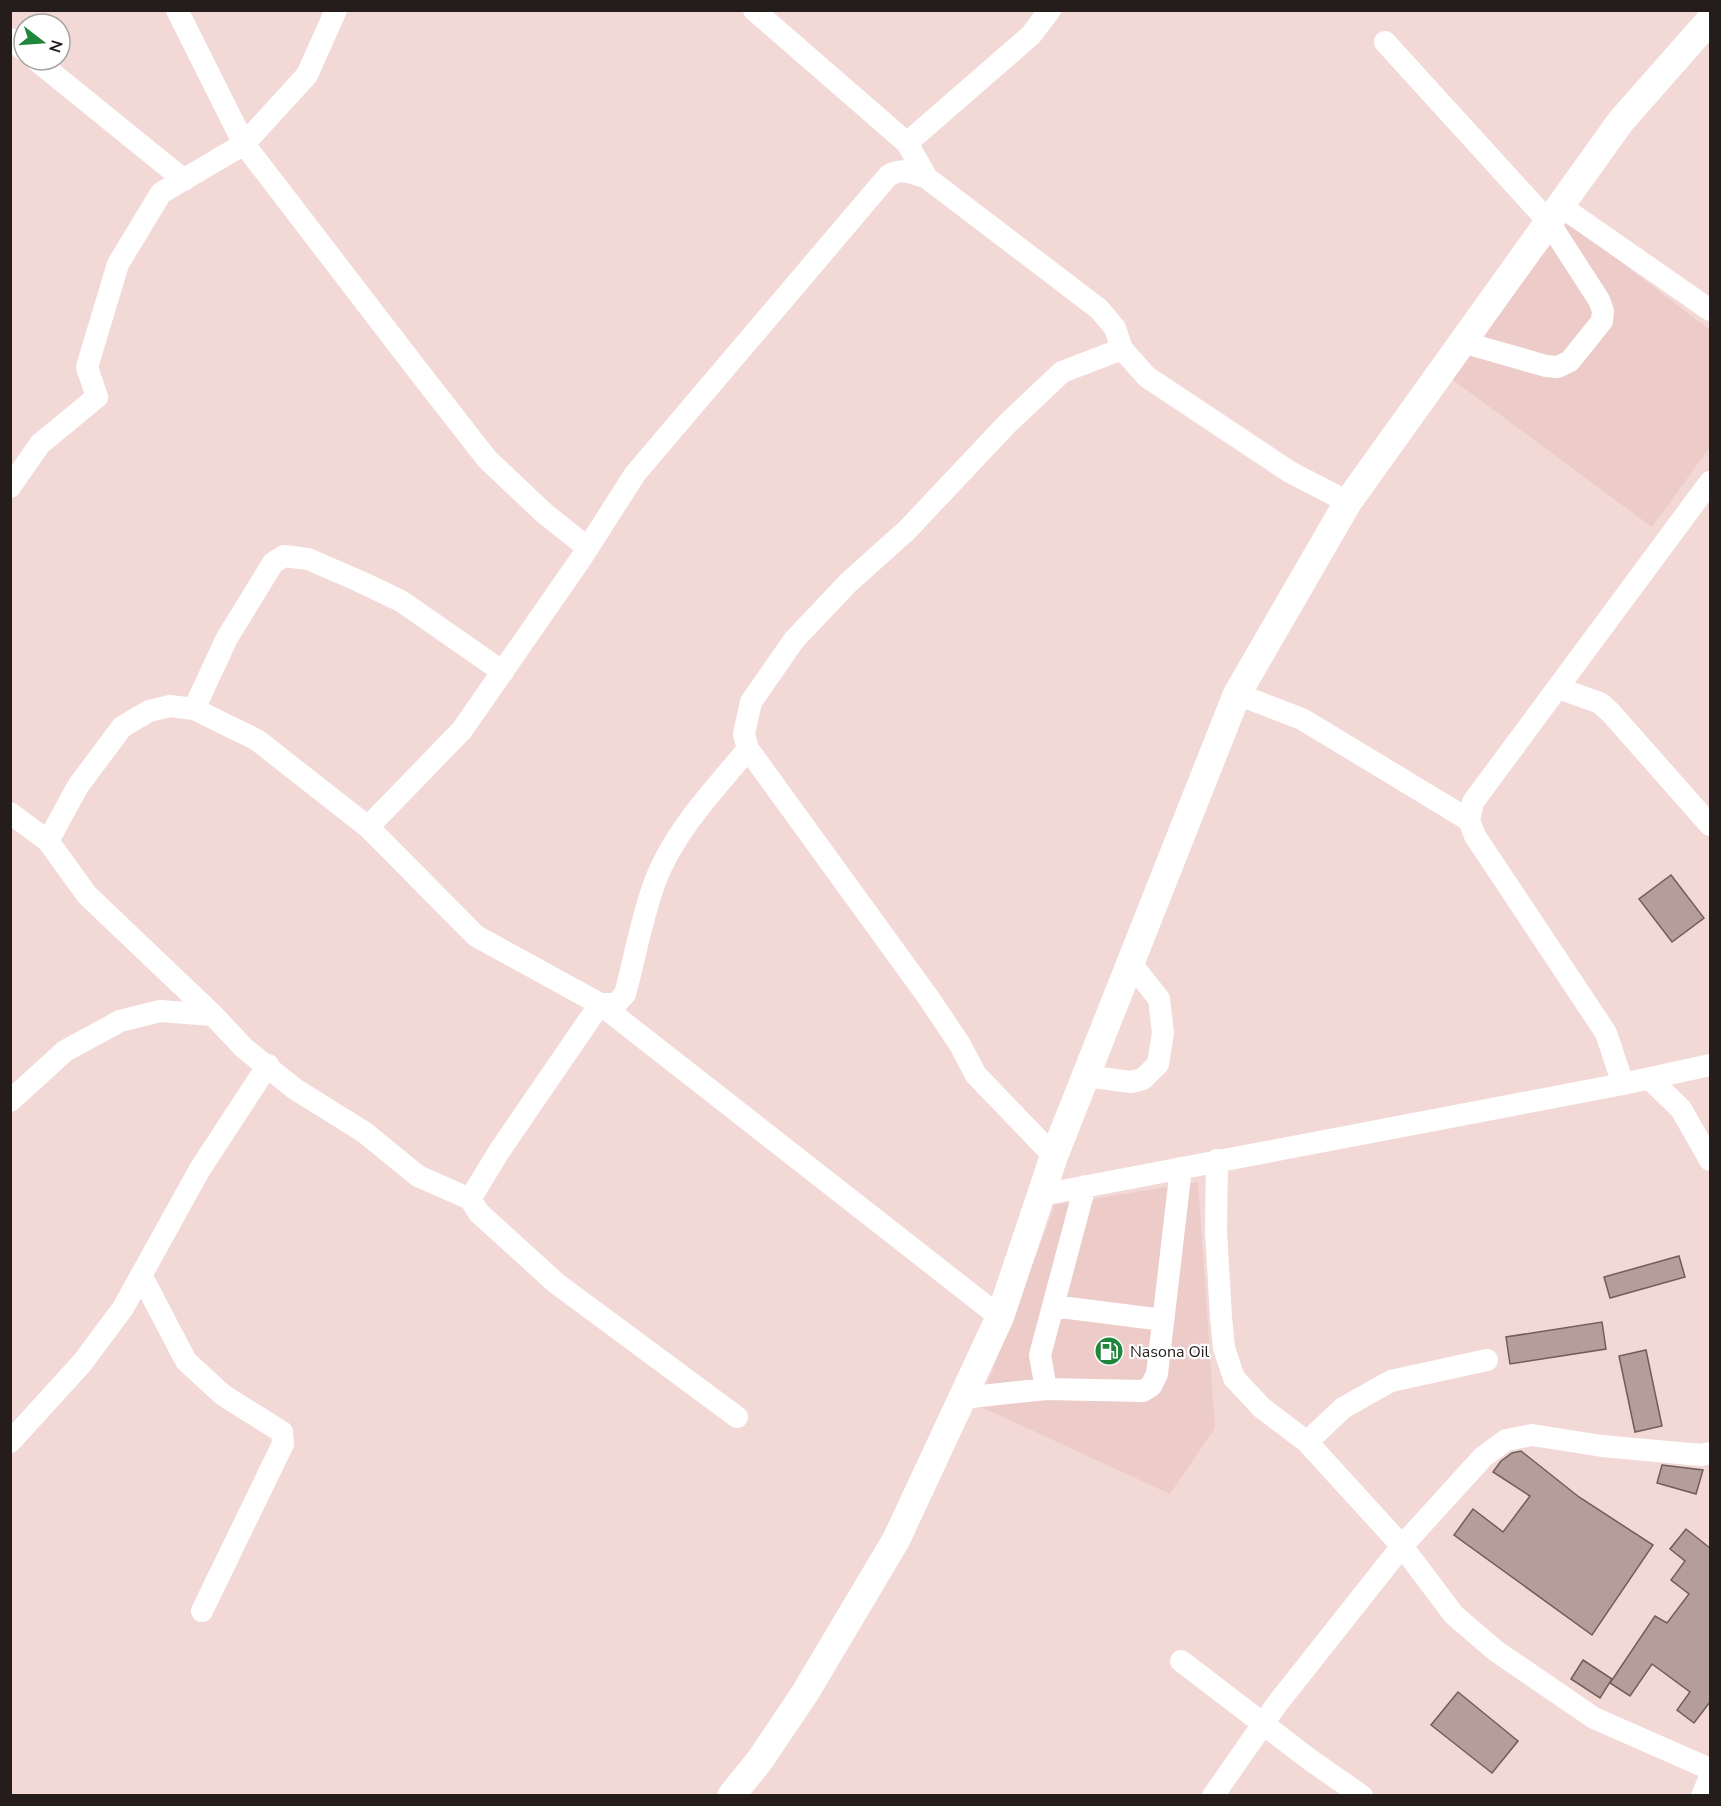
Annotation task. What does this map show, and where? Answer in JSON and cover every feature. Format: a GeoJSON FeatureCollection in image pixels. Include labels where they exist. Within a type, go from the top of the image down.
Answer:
{"type":"FeatureCollection","features":[{"type":"Feature","properties":{"kind":"main road"},"geometry":{"type":"LineString","coordinates":[[731,1796],[760,1760],[805,1693],[896,1540],[1000,1317],[1054,1156],[1237,694],[1348,502],[1621,121],[1710,20]]}},
{"type":"Feature","properties":{"kind":"street"},"geometry":{"type":"LineString","coordinates":[[177,10],[244,144],[487,459],[544,513],[588,548]]}},
{"type":"Feature","properties":{"kind":"street"},"geometry":{"type":"LineString","coordinates":[[10,487],[40,444],[97,397],[87,367],[118,264],[161,193],[244,144],[307,75],[336,10]]}},
{"type":"Feature","properties":{"kind":"street"},"geometry":{"type":"LineString","coordinates":[[754,10],[907,143],[927,178]]}},
{"type":"Feature","properties":{"kind":"street"},"geometry":{"type":"LineString","coordinates":[[907,143],[1031,35],[1050,10]]}},
{"type":"Feature","properties":{"kind":"street"},"geometry":{"type":"LineString","coordinates":[[1385,42],[1553,213],[1710,310]]}},
{"type":"Feature","properties":{"kind":"street"},"geometry":{"type":"LineString","coordinates":[[51,72],[184,180]]}},
{"type":"Feature","properties":{"kind":"street"},"geometry":{"type":"LineString","coordinates":[[368,827],[462,730],[588,548],[635,474],[888,176],[896,171],[906,171],[927,178],[1099,309],[1115,328],[1122,349],[1147,377],[1290,472],[1348,502]]}},
{"type":"Feature","properties":{"kind":"street"},"geometry":{"type":"LineString","coordinates":[[1462,342],[1546,366],[1558,367],[1570,361],[1602,321],[1603,311],[1599,300],[1553,213]]}},
{"type":"Feature","properties":{"kind":"street"},"geometry":{"type":"LineString","coordinates":[[1054,1156],[976,1075],[959,1043],[928,997],[748,749],[744,734],[751,702],[794,640],[848,583],[907,530],[1007,424],[1062,372],[1122,349]]}},
{"type":"Feature","properties":{"kind":"street"},"geometry":{"type":"LineString","coordinates":[[1623,1084],[1606,1033],[1475,836],[1469,820],[1473,802],[1558,688],[1703,509],[1710,482]]}},
{"type":"Feature","properties":{"kind":"street"},"geometry":{"type":"LineString","coordinates":[[194,710],[227,638],[273,563],[284,556],[308,560],[401,601],[503,672]]}},
{"type":"Feature","properties":{"kind":"street"},"geometry":{"type":"LineString","coordinates":[[1558,688],[1600,704],[1611,713],[1710,825]]}},
{"type":"Feature","properties":{"kind":"street"},"geometry":{"type":"LineString","coordinates":[[1237,694],[1302,719],[1469,820]]}},
{"type":"Feature","properties":{"kind":"street"},"geometry":{"type":"LineString","coordinates":[[48,841],[78,786],[122,727],[149,711],[170,706],[194,710],[257,740],[368,827],[476,936],[600,1004],[1000,1317]]}},
{"type":"Feature","properties":{"kind":"street"},"geometry":{"type":"LineString","coordinates":[[600,1004],[616,1004],[625,994],[656,880],[669,851],[688,821],[748,749]]}},
{"type":"Feature","properties":{"kind":"street"},"geometry":{"type":"LineString","coordinates":[[10,813],[48,841],[87,895],[244,1047],[295,1089],[364,1132],[418,1176],[470,1199],[479,1213],[556,1283],[737,1417]]}},
{"type":"Feature","properties":{"kind":"street"},"geometry":{"type":"LineString","coordinates":[[1085,1076],[1131,1082],[1143,1079],[1158,1064],[1163,1033],[1159,999],[1130,962]]}},
{"type":"Feature","properties":{"kind":"street"},"geometry":{"type":"LineString","coordinates":[[470,1199],[500,1150],[600,1004]]}},
{"type":"Feature","properties":{"kind":"street"},"geometry":{"type":"LineString","coordinates":[[10,1101],[64,1051],[120,1021],[160,1011],[213,1015]]}},
{"type":"Feature","properties":{"kind":"street"},"geometry":{"type":"LineString","coordinates":[[10,1442],[82,1363],[123,1308],[200,1169],[268,1065]]}},
{"type":"Feature","properties":{"kind":"street"},"geometry":{"type":"LineString","coordinates":[[1041,1195],[1650,1079],[1710,1065]]}},
{"type":"Feature","properties":{"kind":"street"},"geometry":{"type":"LineString","coordinates":[[1650,1079],[1681,1109],[1710,1160]]}},
{"type":"Feature","properties":{"kind":"street"},"geometry":{"type":"LineString","coordinates":[[1217,1160],[1216,1231],[1224,1348],[1234,1378],[1262,1408],[1307,1442],[1402,1546],[1455,1616],[1496,1651],[1594,1718],[1710,1769]]}},
{"type":"Feature","properties":{"kind":"street"},"geometry":{"type":"LineString","coordinates":[[962,1398],[1046,1389],[1143,1391],[1151,1386],[1157,1374],[1181,1167]]}},
{"type":"Feature","properties":{"kind":"street"},"geometry":{"type":"LineString","coordinates":[[1046,1389],[1040,1355],[1085,1186]]}},
{"type":"Feature","properties":{"kind":"street"},"geometry":{"type":"LineString","coordinates":[[141,1275],[186,1361],[224,1395],[282,1432],[284,1444],[202,1611]]}},
{"type":"Feature","properties":{"kind":"street"},"geometry":{"type":"LineString","coordinates":[[1053,1306],[1163,1320]]}},
{"type":"Feature","properties":{"kind":"street"},"geometry":{"type":"LineString","coordinates":[[1307,1442],[1343,1408],[1391,1381],[1487,1360]]}},
{"type":"Feature","properties":{"kind":"street"},"geometry":{"type":"LineString","coordinates":[[1213,1796],[1263,1724],[1402,1546],[1483,1457],[1506,1440],[1532,1435],[1602,1446],[1701,1455],[1710,1453]]}},
{"type":"Feature","properties":{"kind":"street"},"geometry":{"type":"LineString","coordinates":[[1181,1661],[1362,1796]]}},
{"type":"Feature","properties":{"kind":"street"},"geometry":{"type":"LineString","coordinates":[[1702,1796],[1710,1778]]}},
{"type":"Feature","properties":{"kind":"shaded area"},"geometry":{"type":"Polygon","coordinates":[[[1568,222],[1710,330],[1710,447],[1652,527],[1449,377],[1568,222]]]}},
{"type":"Feature","properties":{"kind":"shaded area"},"geometry":{"type":"Polygon","coordinates":[[[1198,1182],[1215,1428],[1170,1494],[979,1406],[1055,1205],[1198,1182]]]}},
{"type":"Feature","properties":{"kind":"building"},"geometry":{"type":"Polygon","coordinates":[[[1671,875],[1704,918],[1672,942],[1639,899],[1671,875]]]}},
{"type":"Feature","properties":{"kind":"building"},"geometry":{"type":"Polygon","coordinates":[[[1679,1256],[1685,1277],[1610,1298],[1604,1277],[1679,1256]]]}},
{"type":"Feature","properties":{"kind":"building"},"geometry":{"type":"Polygon","coordinates":[[[1602,1322],[1606,1349],[1510,1364],[1506,1337],[1602,1322]]]}},
{"type":"Feature","properties":{"kind":"building"},"geometry":{"type":"Polygon","coordinates":[[[1646,1350],[1662,1426],[1635,1432],[1619,1356],[1646,1350]]]}},
{"type":"Feature","properties":{"kind":"building"},"geometry":{"type":"Polygon","coordinates":[[[1521,1451],[1579,1497],[1653,1545],[1592,1635],[1454,1535],[1473,1509],[1503,1532],[1530,1496],[1493,1472],[1501,1461],[1512,1453],[1521,1451]]]}},
{"type":"Feature","properties":{"kind":"building"},"geometry":{"type":"Polygon","coordinates":[[[1662,1465],[1703,1470],[1696,1494],[1657,1483],[1662,1465]]]}},
{"type":"Feature","properties":{"kind":"building"},"geometry":{"type":"Polygon","coordinates":[[[1686,1529],[1710,1548],[1710,1702],[1694,1723],[1677,1710],[1690,1692],[1652,1664],[1630,1696],[1610,1683],[1655,1616],[1667,1623],[1689,1594],[1671,1580],[1685,1561],[1670,1549],[1686,1529]]]}},
{"type":"Feature","properties":{"kind":"building"},"geometry":{"type":"Polygon","coordinates":[[[1583,1660],[1612,1679],[1600,1698],[1571,1679],[1583,1660]]]}},
{"type":"Feature","properties":{"kind":"building"},"geometry":{"type":"Polygon","coordinates":[[[1458,1692],[1518,1741],[1492,1773],[1431,1725],[1458,1692]]]}},
{"type":"Feature","properties":{"kind":"place","name":"Nasona Oil"},"geometry":{"type":"Point","coordinates":[1109,1351]}}]}
